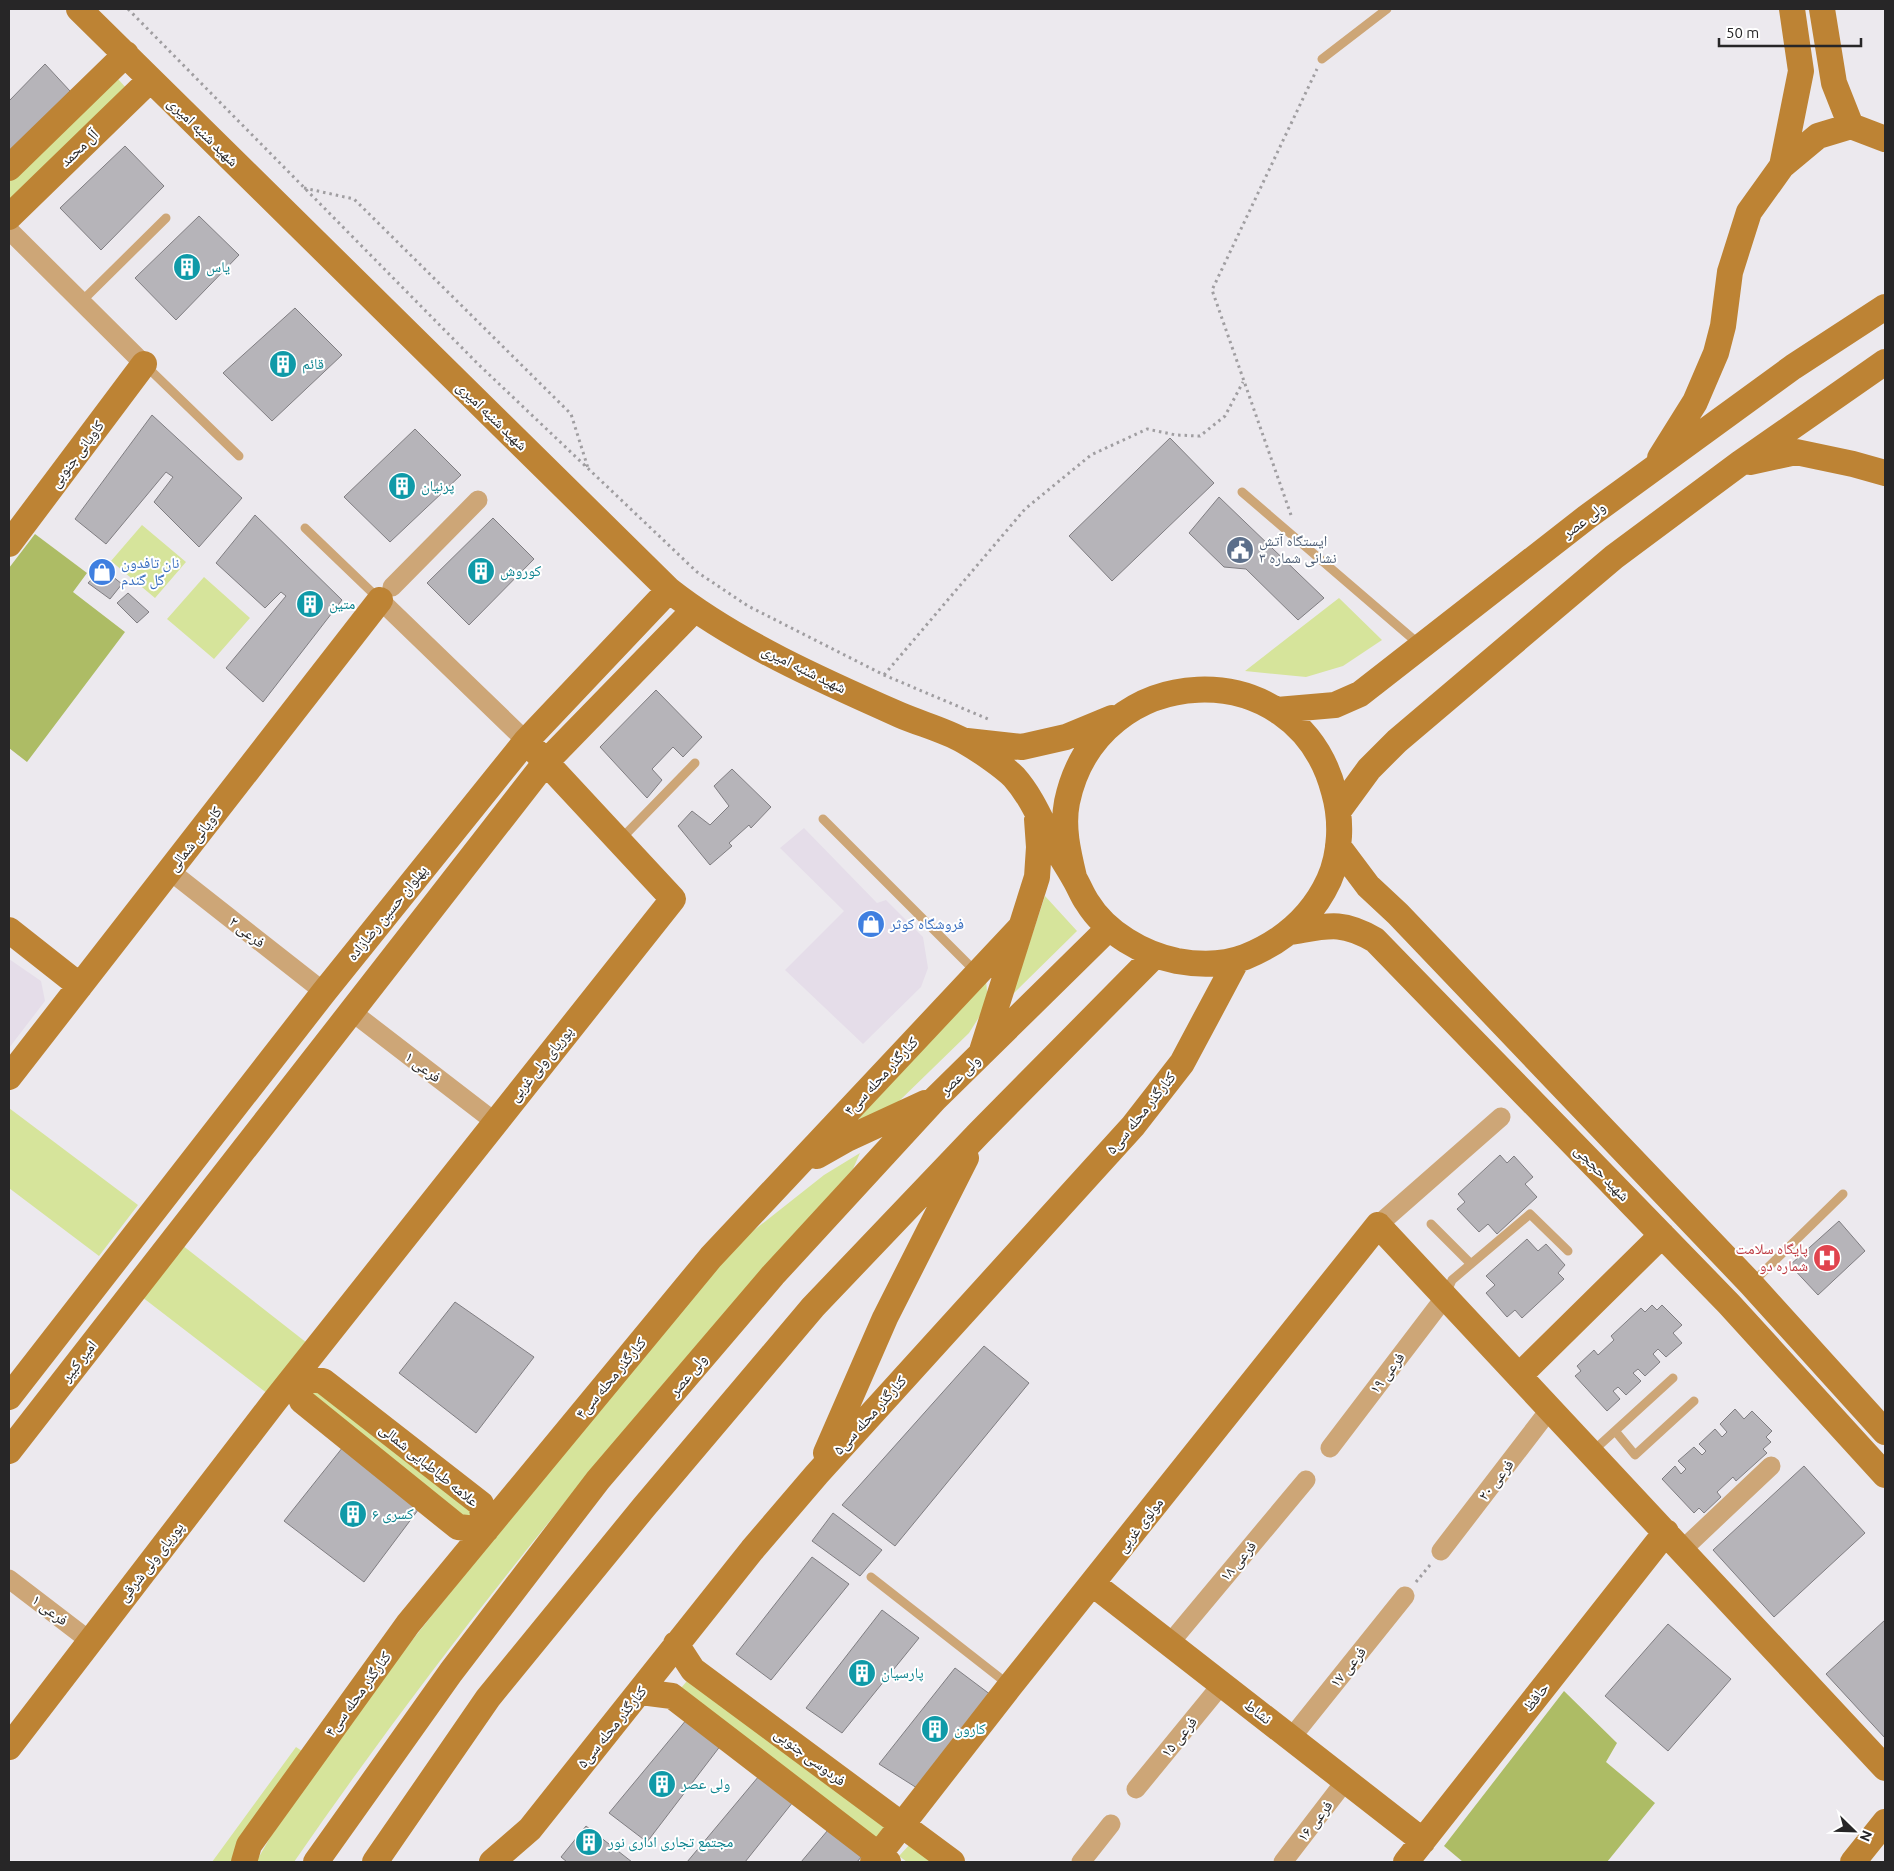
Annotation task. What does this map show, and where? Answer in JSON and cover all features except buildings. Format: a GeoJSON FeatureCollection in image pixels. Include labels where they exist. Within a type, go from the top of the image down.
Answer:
{"type":"FeatureCollection","features":[{"type":"Feature","properties":{"kind":"street","name":"شهید شنبه امیری"},"geometry":{"type":"LineString","coordinates":[[79,9],[119,62],[142,87],[669,590],[694,610],[768,652],[898,714],[963,741]]}},
{"type":"Feature","properties":{"kind":"street"},"geometry":{"type":"LineString","coordinates":[[1782,166],[1801,71],[1792,9]]}},
{"type":"Feature","properties":{"kind":"street"},"geometry":{"type":"LineString","coordinates":[[1822,9],[1834,83],[1851,126]]}},
{"type":"Feature","properties":{"kind":"street"},"geometry":{"type":"LineString","coordinates":[[9,168],[119,62]]}},
{"type":"Feature","properties":{"kind":"street","name":"آل محمد"},"geometry":{"type":"LineString","coordinates":[[9,217],[142,87]]}},
{"type":"Feature","properties":{"kind":"street"},"geometry":{"type":"LineString","coordinates":[[1655,467],[1695,402],[1716,354],[1723,326],[1730,272],[1749,212],[1782,166],[1818,136],[1851,126],[1885,139]]}},
{"type":"Feature","properties":{"kind":"street"},"geometry":{"type":"LineString","coordinates":[[9,230],[144,364]]}},
{"type":"Feature","properties":{"kind":"street","name":"ولی عصر"},"geometry":{"type":"LineString","coordinates":[[1277,710],[1335,706],[1360,694],[1587,517],[1793,367],[1885,307]]}},
{"type":"Feature","properties":{"kind":"street"},"geometry":{"type":"LineString","coordinates":[[1339,810],[1369,769],[1397,741],[1614,557],[1739,464],[1885,362]]}},
{"type":"Feature","properties":{"kind":"street","name":"کاویانی جنوبی"},"geometry":{"type":"LineString","coordinates":[[10,541],[144,364]]}},
{"type":"Feature","properties":{"kind":"street"},"geometry":{"type":"LineString","coordinates":[[1739,464],[1796,452],[1885,473]]}},
{"type":"Feature","properties":{"kind":"street"},"geometry":{"type":"LineString","coordinates":[[478,500],[386,593],[526,740]]}},
{"type":"Feature","properties":{"kind":"street","name":"پهلوان حسین رضازاده"},"geometry":{"type":"LineString","coordinates":[[92,1290],[324,992],[526,740],[669,590]]}},
{"type":"Feature","properties":{"kind":"street","name":"کاویانی شمالی"},"geometry":{"type":"LineString","coordinates":[[9,1078],[386,593]]}},
{"type":"Feature","properties":{"kind":"street"},"geometry":{"type":"LineString","coordinates":[[160,1202],[186,1222],[545,763],[694,610]]}},
{"type":"Feature","properties":{"kind":"street"},"geometry":{"type":"LineString","coordinates":[[1200,688],[1240,693],[1277,710],[1307,736],[1329,771],[1339,810],[1338,846],[1330,879],[1313,908],[1290,932],[1265,949],[1237,960],[1195,965],[1154,956],[1109,928],[1088,904],[1050,837],[1036,808],[1013,776],[963,741],[1022,747],[1066,737],[1160,695],[1200,688]]}},
{"type":"Feature","properties":{"kind":"street"},"geometry":{"type":"LineString","coordinates":[[1074,877],[1065,841],[1066,804],[1077,769],[1096,738],[1123,713]]}},
{"type":"Feature","properties":{"kind":"street","name":"پوریای ولی غربی"},"geometry":{"type":"LineString","coordinates":[[294,1377],[673,899],[545,763],[526,740]]}},
{"type":"Feature","properties":{"kind":"street"},"geometry":{"type":"LineString","coordinates":[[981,1056],[1037,876],[1039,847],[1036,808]]}},
{"type":"Feature","properties":{"kind":"street","name":"شهید حججی"},"geometry":{"type":"LineString","coordinates":[[1338,846],[1368,886],[1398,914],[1751,1284],[1885,1432]]}},
{"type":"Feature","properties":{"kind":"street","name":"فرعی ۲"},"geometry":{"type":"LineString","coordinates":[[170,871],[324,992]]}},
{"type":"Feature","properties":{"kind":"street","name":"شهید حججی"},"geometry":{"type":"LineString","coordinates":[[1290,932],[1334,925],[1357,929],[1375,940],[1729,1304],[1885,1475]]}},
{"type":"Feature","properties":{"kind":"street","name":"کنارگذر محله سی۴"},"geometry":{"type":"LineString","coordinates":[[244,1862],[249,1845],[403,1632],[711,1257],[1020,927]]}},
{"type":"Feature","properties":{"kind":"street","name":"ولی عصر"},"geometry":{"type":"LineString","coordinates":[[316,1862],[451,1672],[598,1480],[773,1275],[935,1099],[981,1056],[1109,928]]}},
{"type":"Feature","properties":{"kind":"street"},"geometry":{"type":"LineString","coordinates":[[9,930],[80,986]]}},
{"type":"Feature","properties":{"kind":"street"},"geometry":{"type":"LineString","coordinates":[[375,1862],[488,1698],[644,1507],[813,1307],[979,1133],[1154,956]]}},
{"type":"Feature","properties":{"kind":"street","name":"کنارگذر محله سی۵"},"geometry":{"type":"LineString","coordinates":[[492,1862],[530,1829],[641,1692],[676,1644],[816,1474],[1132,1126],[1182,1063],[1237,960]]}},
{"type":"Feature","properties":{"kind":"street"},"geometry":{"type":"LineString","coordinates":[[324,992],[352,1012]]}},
{"type":"Feature","properties":{"kind":"street","name":"فرعی ۱"},"geometry":{"type":"LineString","coordinates":[[352,1012],[495,1122]]}},
{"type":"Feature","properties":{"kind":"street"},"geometry":{"type":"LineString","coordinates":[[791,1171],[846,1139],[935,1099]]}},
{"type":"Feature","properties":{"kind":"street"},"geometry":{"type":"LineString","coordinates":[[1501,1117],[1378,1225],[1883,1761]]}},
{"type":"Feature","properties":{"kind":"street"},"geometry":{"type":"LineString","coordinates":[[816,1474],[885,1318],[979,1133]]}},
{"type":"Feature","properties":{"kind":"street","name":"امیر کبیر"},"geometry":{"type":"LineString","coordinates":[[9,1451],[186,1222]]}},
{"type":"Feature","properties":{"kind":"street","name":"مولوی غربی"},"geometry":{"type":"LineString","coordinates":[[880,1860],[903,1825],[1010,1686],[1378,1225]]}},
{"type":"Feature","properties":{"kind":"street"},"geometry":{"type":"LineString","coordinates":[[1519,1376],[1662,1235]]}},
{"type":"Feature","properties":{"kind":"street"},"geometry":{"type":"LineString","coordinates":[[9,1397],[92,1290],[119,1309]]}},
{"type":"Feature","properties":{"kind":"street","name":"فرعی ۱۹"},"geometry":{"type":"LineString","coordinates":[[1330,1448],[1445,1297]]}},
{"type":"Feature","properties":{"kind":"street","name":"علامه طباطبایی شمالی"},"geometry":{"type":"LineString","coordinates":[[294,1377],[302,1401],[458,1527],[486,1530]]}},
{"type":"Feature","properties":{"kind":"street","name":"پوریای ولی شرقی"},"geometry":{"type":"LineString","coordinates":[[9,1747],[294,1377]]}},
{"type":"Feature","properties":{"kind":"street","name":"فرعی ۲۰"},"geometry":{"type":"LineString","coordinates":[[1441,1551],[1550,1409]]}},
{"type":"Feature","properties":{"kind":"street"},"geometry":{"type":"LineString","coordinates":[[1674,1541],[1771,1466]]}},
{"type":"Feature","properties":{"kind":"street","name":"فرعی ۱۸"},"geometry":{"type":"LineString","coordinates":[[1170,1643],[1306,1480]]}},
{"type":"Feature","properties":{"kind":"street","name":"حافظ"},"geometry":{"type":"LineString","coordinates":[[1406,1862],[1674,1541]]}},
{"type":"Feature","properties":{"kind":"street","name":"فرعی ۱"},"geometry":{"type":"LineString","coordinates":[[9,1579],[90,1641]]}},
{"type":"Feature","properties":{"kind":"street","name":"نشاط"},"geometry":{"type":"LineString","coordinates":[[1093,1584],[1423,1841]]}},
{"type":"Feature","properties":{"kind":"street","name":"فرعی ۱۷"},"geometry":{"type":"LineString","coordinates":[[1291,1738],[1405,1596]]}},
{"type":"Feature","properties":{"kind":"street","name":"فردوسی جنوبی"},"geometry":{"type":"LineString","coordinates":[[676,1644],[693,1670],[952,1862]]}},
{"type":"Feature","properties":{"kind":"street"},"geometry":{"type":"LineString","coordinates":[[672,1696],[667,1680],[676,1670],[693,1670]]}},
{"type":"Feature","properties":{"kind":"street","name":"فرعی ۱۵"},"geometry":{"type":"LineString","coordinates":[[1136,1790],[1222,1684]]}},
{"type":"Feature","properties":{"kind":"street"},"geometry":{"type":"LineString","coordinates":[[641,1692],[672,1696],[880,1860]]}},
{"type":"Feature","properties":{"kind":"street","name":"فرعی ۱۶"},"geometry":{"type":"LineString","coordinates":[[1283,1862],[1346,1780]]}},
{"type":"Feature","properties":{"kind":"street"},"geometry":{"type":"LineString","coordinates":[[1853,1862],[1885,1822]]}},
{"type":"Feature","properties":{"kind":"street"},"geometry":{"type":"LineString","coordinates":[[1081,1862],[1111,1824]]}},
{"type":"Feature","properties":{"kind":"lane"},"geometry":{"type":"LineString","coordinates":[[1322,60],[1387,9]]}},
{"type":"Feature","properties":{"kind":"lane"},"geometry":{"type":"LineString","coordinates":[[81,302],[166,218]]}},
{"type":"Feature","properties":{"kind":"lane"},"geometry":{"type":"LineString","coordinates":[[144,364],[239,456]]}},
{"type":"Feature","properties":{"kind":"lane"},"geometry":{"type":"LineString","coordinates":[[1242,492],[1422,647]]}},
{"type":"Feature","properties":{"kind":"lane"},"geometry":{"type":"LineString","coordinates":[[305,528],[386,593]]}},
{"type":"Feature","properties":{"kind":"lane"},"geometry":{"type":"LineString","coordinates":[[619,841],[695,763]]}},
{"type":"Feature","properties":{"kind":"lane"},"geometry":{"type":"LineString","coordinates":[[823,819],[977,973]]}},
{"type":"Feature","properties":{"kind":"lane"},"geometry":{"type":"LineString","coordinates":[[1751,1284],[1843,1194]]}},
{"type":"Feature","properties":{"kind":"lane"},"geometry":{"type":"LineString","coordinates":[[1445,1297],[1452,1280],[1530,1214],[1568,1251]]}},
{"type":"Feature","properties":{"kind":"lane"},"geometry":{"type":"LineString","coordinates":[[1431,1224],[1471,1264]]}},
{"type":"Feature","properties":{"kind":"lane"},"geometry":{"type":"LineString","coordinates":[[1591,1453],[1673,1378]]}},
{"type":"Feature","properties":{"kind":"lane"},"geometry":{"type":"LineString","coordinates":[[1616,1432],[1635,1455],[1694,1401]]}},
{"type":"Feature","properties":{"kind":"lane"},"geometry":{"type":"LineString","coordinates":[[871,1577],[1010,1686]]}},
{"type":"Feature","properties":{"kind":"path"},"geometry":{"type":"LineString","coordinates":[[128,9],[477,363],[697,572],[748,606],[884,674],[993,721]]}},
{"type":"Feature","properties":{"kind":"path"},"geometry":{"type":"LineString","coordinates":[[1302,544],[1212,290],[1322,60]]}},
{"type":"Feature","properties":{"kind":"path"},"geometry":{"type":"LineString","coordinates":[[304,188],[354,199],[572,414],[588,469]]}},
{"type":"Feature","properties":{"kind":"path"},"geometry":{"type":"LineString","coordinates":[[884,674],[1032,503],[1091,455],[1147,429],[1176,435],[1200,436],[1225,416],[1244,381]]}},
{"type":"Feature","properties":{"kind":"path"},"geometry":{"type":"LineString","coordinates":[[1405,1596],[1441,1551]]}},
{"type":"Feature","properties":{"kind":"shaded area","name":"فروشگاه کوثر"},"geometry":{"type":"Polygon","coordinates":[[[804,828],[877,903],[886,900],[923,937],[928,968],[921,987],[863,1044],[785,970],[844,911],[780,848],[804,828]]]}},
{"type":"Feature","properties":{"kind":"shaded area"},"geometry":{"type":"Polygon","coordinates":[[[9,959],[41,981],[45,1001],[9,1048],[9,959]]]}},
{"type":"Feature","properties":{"kind":"green space"},"geometry":{"type":"Polygon","coordinates":[[[117,78],[129,91],[9,205],[9,180],[117,78]]]}},
{"type":"Feature","properties":{"kind":"green space"},"geometry":{"type":"Polygon","coordinates":[[[142,525],[186,562],[155,598],[111,561],[142,525]]]}},
{"type":"Feature","properties":{"kind":"green space"},"geometry":{"type":"Polygon","coordinates":[[[35,534],[87,573],[73,592],[125,632],[27,762],[9,748],[9,568],[35,534]]]}},
{"type":"Feature","properties":{"kind":"green space"},"geometry":{"type":"Polygon","coordinates":[[[204,577],[250,618],[214,659],[167,619],[204,577]]]}},
{"type":"Feature","properties":{"kind":"green space"},"geometry":{"type":"Polygon","coordinates":[[[1339,598],[1382,640],[1343,666],[1306,677],[1245,671],[1339,598]]]}},
{"type":"Feature","properties":{"kind":"green space"},"geometry":{"type":"Polygon","coordinates":[[[1045,896],[1077,931],[1012,995],[1045,896]]]}},
{"type":"Feature","properties":{"kind":"green space"},"geometry":{"type":"Polygon","coordinates":[[[986,980],[988,1003],[969,1033],[893,1107],[830,1150],[986,980]]]}},
{"type":"Feature","properties":{"kind":"green space"},"geometry":{"type":"Polygon","coordinates":[[[9,1108],[138,1205],[99,1256],[9,1188],[9,1108]]]}},
{"type":"Feature","properties":{"kind":"green space"},"geometry":{"type":"Polygon","coordinates":[[[860,1153],[853,1169],[778,1252],[633,1420],[492,1593],[358,1771],[294,1862],[256,1862],[271,1836],[390,1668],[627,1371],[734,1246],[824,1175],[860,1153]]]}},
{"type":"Feature","properties":{"kind":"green space"},"geometry":{"type":"Polygon","coordinates":[[[182,1245],[307,1343],[268,1394],[142,1297],[182,1245]]]}},
{"type":"Feature","properties":{"kind":"green space"},"geometry":{"type":"Polygon","coordinates":[[[317,1386],[475,1505],[477,1524],[460,1522],[306,1398],[317,1386]]]}},
{"type":"Feature","properties":{"kind":"green space"},"geometry":{"type":"Polygon","coordinates":[[[691,1676],[886,1829],[876,1842],[677,1693],[691,1676]]]}},
{"type":"Feature","properties":{"kind":"green space"},"geometry":{"type":"Polygon","coordinates":[[[1564,1691],[1617,1743],[1606,1762],[1655,1803],[1607,1862],[1463,1862],[1444,1846],[1564,1691]]]}},
{"type":"Feature","properties":{"kind":"green space"},"geometry":{"type":"Polygon","coordinates":[[[296,1747],[302,1751],[231,1862],[212,1862],[296,1747]]]}},
{"type":"Feature","properties":{"kind":"green space"},"geometry":{"type":"Polygon","coordinates":[[[912,1842],[938,1862],[907,1862],[899,1856],[912,1842]]]}},
{"type":"Feature","properties":{"kind":"place","name":"یاس"},"geometry":{"type":"Point","coordinates":[187,267]}},
{"type":"Feature","properties":{"kind":"place","name":"قائم"},"geometry":{"type":"Point","coordinates":[283,364]}},
{"type":"Feature","properties":{"kind":"place","name":"پرنیان"},"geometry":{"type":"Point","coordinates":[402,486]}},
{"type":"Feature","properties":{"kind":"place","name":"ایستگاه آتش نشانی شماره ۳"},"geometry":{"type":"Point","coordinates":[1240,550]}},
{"type":"Feature","properties":{"kind":"place","name":"کوروش"},"geometry":{"type":"Point","coordinates":[481,571]}},
{"type":"Feature","properties":{"kind":"place","name":"نان تافدون گل گندم"},"geometry":{"type":"Point","coordinates":[102,572]}},
{"type":"Feature","properties":{"kind":"place","name":"متین"},"geometry":{"type":"Point","coordinates":[310,604]}},
{"type":"Feature","properties":{"kind":"place","name":"فروشگاه کوثر"},"geometry":{"type":"Point","coordinates":[871,924]}},
{"type":"Feature","properties":{"kind":"place","name":"پایگاه سلامت شماره دو"},"geometry":{"type":"Point","coordinates":[1827,1258]}},
{"type":"Feature","properties":{"kind":"place","name":"کسری ۶"},"geometry":{"type":"Point","coordinates":[353,1514]}},
{"type":"Feature","properties":{"kind":"place","name":"پارسیان"},"geometry":{"type":"Point","coordinates":[862,1673]}},
{"type":"Feature","properties":{"kind":"place","name":"کارون"},"geometry":{"type":"Point","coordinates":[935,1729]}},
{"type":"Feature","properties":{"kind":"place","name":"ولی عصر"},"geometry":{"type":"Point","coordinates":[662,1784]}},
{"type":"Feature","properties":{"kind":"place","name":"مجتمع تجاری اداری نور"},"geometry":{"type":"Point","coordinates":[589,1842]}}]}
